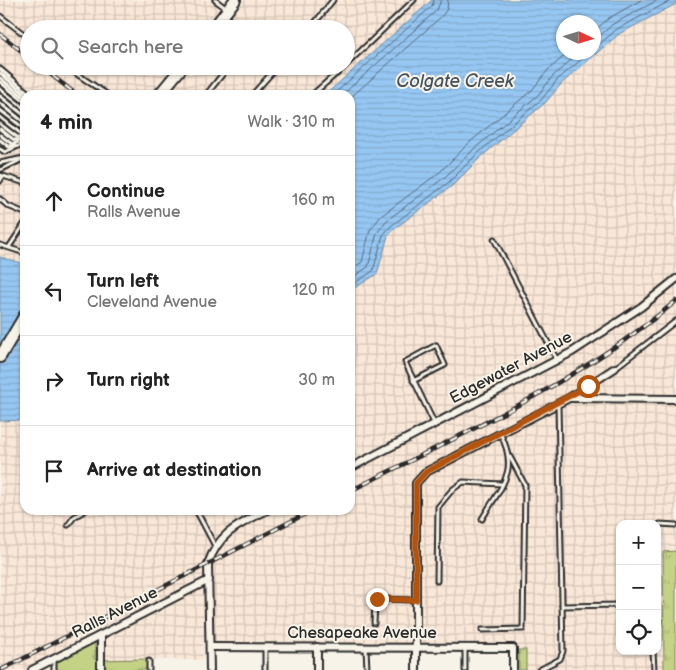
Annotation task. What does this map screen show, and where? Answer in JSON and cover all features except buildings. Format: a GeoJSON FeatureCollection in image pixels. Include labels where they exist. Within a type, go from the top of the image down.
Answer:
{"type":"FeatureCollection","features":[{"type":"Feature","properties":{"kind":"main road"},"geometry":{"type":"LineString","coordinates":[[220,20],[235,0]]}},
{"type":"Feature","properties":{"kind":"main road"},"geometry":{"type":"LineString","coordinates":[[163,90],[176,75]]}},
{"type":"Feature","properties":{"kind":"main road"},"geometry":{"type":"LineString","coordinates":[[0,357],[20,323]]}},
{"type":"Feature","properties":{"kind":"street","name":"Edgewater Avenue"},"geometry":{"type":"LineString","coordinates":[[355,465],[558,360],[642,307],[676,279]]}},
{"type":"Feature","properties":{"kind":"street"},"geometry":{"type":"LineString","coordinates":[[416,670],[416,483],[426,472],[569,398],[615,368]]}},
{"type":"Feature","properties":{"kind":"street"},"geometry":{"type":"LineString","coordinates":[[569,398],[676,399]]}},
{"type":"Feature","properties":{"kind":"street"},"geometry":{"type":"LineString","coordinates":[[210,670],[208,564],[215,546],[228,532],[258,515]]}},
{"type":"Feature","properties":{"kind":"street","name":"Ralls Avenue"},"geometry":{"type":"LineString","coordinates":[[32,670],[209,580]]}},
{"type":"Feature","properties":{"kind":"street"},"geometry":{"type":"LineString","coordinates":[[100,635],[101,670]]}},
{"type":"Feature","properties":{"kind":"street","name":"Chesapeake Avenue"},"geometry":{"type":"LineString","coordinates":[[210,647],[513,648],[513,670]]}},
{"type":"Feature","properties":{"kind":"street"},"geometry":{"type":"LineString","coordinates":[[317,647],[317,670]]}},
{"type":"Feature","properties":{"kind":"lane"},"geometry":{"type":"LineString","coordinates":[[215,0],[228,10]]}},
{"type":"Feature","properties":{"kind":"lane"},"geometry":{"type":"LineString","coordinates":[[317,20],[333,0]]}},
{"type":"Feature","properties":{"kind":"lane"},"geometry":{"type":"LineString","coordinates":[[355,57],[414,0]]}},
{"type":"Feature","properties":{"kind":"lane"},"geometry":{"type":"LineString","coordinates":[[0,16],[20,31]]}},
{"type":"Feature","properties":{"kind":"lane"},"geometry":{"type":"LineString","coordinates":[[0,69],[26,90]]}},
{"type":"Feature","properties":{"kind":"lane"},"geometry":{"type":"LineString","coordinates":[[0,73],[20,91]]}},
{"type":"Feature","properties":{"kind":"lane"},"geometry":{"type":"LineString","coordinates":[[78,75],[101,90]]}},
{"type":"Feature","properties":{"kind":"lane"},"geometry":{"type":"LineString","coordinates":[[210,90],[222,75]]}},
{"type":"Feature","properties":{"kind":"lane"},"geometry":{"type":"LineString","coordinates":[[256,90],[270,75]]}},
{"type":"Feature","properties":{"kind":"lane"},"geometry":{"type":"LineString","coordinates":[[318,90],[336,75]]}},
{"type":"Feature","properties":{"kind":"lane"},"geometry":{"type":"LineString","coordinates":[[0,78],[20,92]]}},
{"type":"Feature","properties":{"kind":"lane"},"geometry":{"type":"LineString","coordinates":[[0,82],[20,98]]}},
{"type":"Feature","properties":{"kind":"lane"},"geometry":{"type":"LineString","coordinates":[[0,89],[20,105]]}},
{"type":"Feature","properties":{"kind":"lane"},"geometry":{"type":"LineString","coordinates":[[0,96],[20,112]]}},
{"type":"Feature","properties":{"kind":"lane"},"geometry":{"type":"LineString","coordinates":[[0,103],[20,119]]}},
{"type":"Feature","properties":{"kind":"lane"},"geometry":{"type":"LineString","coordinates":[[0,110],[20,125]]}},
{"type":"Feature","properties":{"kind":"lane"},"geometry":{"type":"LineString","coordinates":[[0,117],[20,133]]}},
{"type":"Feature","properties":{"kind":"lane"},"geometry":{"type":"LineString","coordinates":[[0,124],[20,138]]}},
{"type":"Feature","properties":{"kind":"lane"},"geometry":{"type":"LineString","coordinates":[[0,129],[14,140],[20,139]]}},
{"type":"Feature","properties":{"kind":"lane"},"geometry":{"type":"LineString","coordinates":[[0,135],[12,144],[20,141]]}},
{"type":"Feature","properties":{"kind":"lane"},"geometry":{"type":"LineString","coordinates":[[0,140],[9,147],[20,142]]}},
{"type":"Feature","properties":{"kind":"lane"},"geometry":{"type":"LineString","coordinates":[[0,149],[5,152],[20,142]]}},
{"type":"Feature","properties":{"kind":"lane"},"geometry":{"type":"LineString","coordinates":[[0,159],[2,162],[20,159]]}},
{"type":"Feature","properties":{"kind":"lane"},"geometry":{"type":"LineString","coordinates":[[0,170],[20,160]]}},
{"type":"Feature","properties":{"kind":"lane"},"geometry":{"type":"LineString","coordinates":[[0,181],[1,175],[20,181]]}},
{"type":"Feature","properties":{"kind":"lane"},"geometry":{"type":"LineString","coordinates":[[0,199],[8,206],[20,211]]}},
{"type":"Feature","properties":{"kind":"lane"},"geometry":{"type":"LineString","coordinates":[[9,247],[20,230]]}},
{"type":"Feature","properties":{"kind":"lane"},"geometry":{"type":"LineString","coordinates":[[494,239],[558,360]]}},
{"type":"Feature","properties":{"kind":"lane"},"geometry":{"type":"LineString","coordinates":[[0,244],[20,251]]}},
{"type":"Feature","properties":{"kind":"lane"},"geometry":{"type":"LineString","coordinates":[[615,368],[676,321]]}},
{"type":"Feature","properties":{"kind":"lane"},"geometry":{"type":"LineString","coordinates":[[413,382],[445,364],[436,345],[404,362],[413,382],[434,424]]}},
{"type":"Feature","properties":{"kind":"lane"},"geometry":{"type":"LineString","coordinates":[[539,670],[560,659],[562,651],[558,404]]}},
{"type":"Feature","properties":{"kind":"lane"},"geometry":{"type":"LineString","coordinates":[[482,630],[524,629],[525,485],[500,433]]}},
{"type":"Feature","properties":{"kind":"lane"},"geometry":{"type":"LineString","coordinates":[[482,519],[507,474],[510,457]]}},
{"type":"Feature","properties":{"kind":"lane"},"geometry":{"type":"LineString","coordinates":[[437,581],[438,507],[452,490],[463,482],[502,484]]}},
{"type":"Feature","properties":{"kind":"lane"},"geometry":{"type":"LineString","coordinates":[[68,525],[76,515]]}},
{"type":"Feature","properties":{"kind":"lane"},"geometry":{"type":"LineString","coordinates":[[199,515],[215,546]]}},
{"type":"Feature","properties":{"kind":"lane"},"geometry":{"type":"LineString","coordinates":[[661,524],[676,525]]}},
{"type":"Feature","properties":{"kind":"lane"},"geometry":{"type":"LineString","coordinates":[[374,623],[377,599],[416,600]]}},
{"type":"Feature","properties":{"kind":"lane"},"geometry":{"type":"LineString","coordinates":[[562,606],[616,604]]}},
{"type":"Feature","properties":{"kind":"lane"},"geometry":{"type":"LineString","coordinates":[[265,647],[265,670]]}},
{"type":"Feature","properties":{"kind":"lane"},"geometry":{"type":"LineString","coordinates":[[465,647],[465,670]]}},
{"type":"Feature","properties":{"kind":"lane"},"geometry":{"type":"LineString","coordinates":[[366,648],[366,670]]}},
{"type":"Feature","properties":{"kind":"lane"},"geometry":{"type":"LineString","coordinates":[[653,655],[654,670]]}},
{"type":"Feature","properties":{"kind":"lane"},"geometry":{"type":"LineString","coordinates":[[54,659],[54,670]]}},
{"type":"Feature","properties":{"kind":"lane"},"geometry":{"type":"LineString","coordinates":[[149,661],[149,670]]}},
{"type":"Feature","properties":{"kind":"shaded area"},"geometry":{"type":"Polygon","coordinates":[[[0,0],[432,0],[355,68],[355,20],[20,20],[20,75],[348,75],[331,90],[20,90],[20,263],[0,257],[0,0]]]}},
{"type":"Feature","properties":{"kind":"shaded area"},"geometry":{"type":"Polygon","coordinates":[[[676,4],[676,551],[663,552],[664,670],[519,670],[518,643],[203,642],[203,660],[95,660],[95,644],[55,670],[0,670],[0,421],[20,420],[20,515],[355,515],[355,289],[361,286],[384,249],[388,236],[394,229],[452,186],[481,157],[546,102],[561,84],[589,60],[601,60],[601,50],[619,34],[676,4]]]}},
{"type":"Feature","properties":{"kind":"green space"},"geometry":{"type":"Polygon","coordinates":[[[676,551],[676,670],[664,670],[663,552],[676,551]]]}},
{"type":"Feature","properties":{"kind":"green space"},"geometry":{"type":"Polygon","coordinates":[[[95,643],[95,660],[148,659],[148,670],[55,670],[55,663],[95,643]]]}},
{"type":"Feature","properties":{"kind":"green space"},"geometry":{"type":"Polygon","coordinates":[[[519,650],[526,650],[526,670],[519,670],[519,650]]]}},
{"type":"Feature","properties":{"kind":"water","name":"Colgate Creek"},"geometry":{"type":"Polygon","coordinates":[[[432,0],[676,0],[676,4],[619,34],[601,50],[601,15],[556,15],[556,60],[589,60],[561,84],[546,102],[481,157],[452,186],[394,229],[388,236],[377,274],[355,288],[355,90],[331,90],[348,75],[355,75],[355,68],[432,0]]]}},
{"type":"Feature","properties":{"kind":"water"},"geometry":{"type":"Polygon","coordinates":[[[0,257],[20,263],[20,420],[0,421],[0,257]]]}},
{"type":"Feature","properties":{"kind":"railway"},"geometry":{"type":"LineString","coordinates":[[0,34],[20,50]]}},
{"type":"Feature","properties":{"kind":"railway"},"geometry":{"type":"LineString","coordinates":[[51,75],[71,90]]}},
{"type":"Feature","properties":{"kind":"railway"},"geometry":{"type":"LineString","coordinates":[[355,488],[477,427],[560,382],[639,330],[676,301]]}},
{"type":"Feature","properties":{"kind":"railway"},"geometry":{"type":"LineString","coordinates":[[1,670],[303,515]]}},
{"type":"Feature","properties":{"kind":"route"},"geometry":{"type":"LineString","coordinates":[[377,599],[416,600],[416,483],[426,472],[569,398],[588,386]]}}]}
